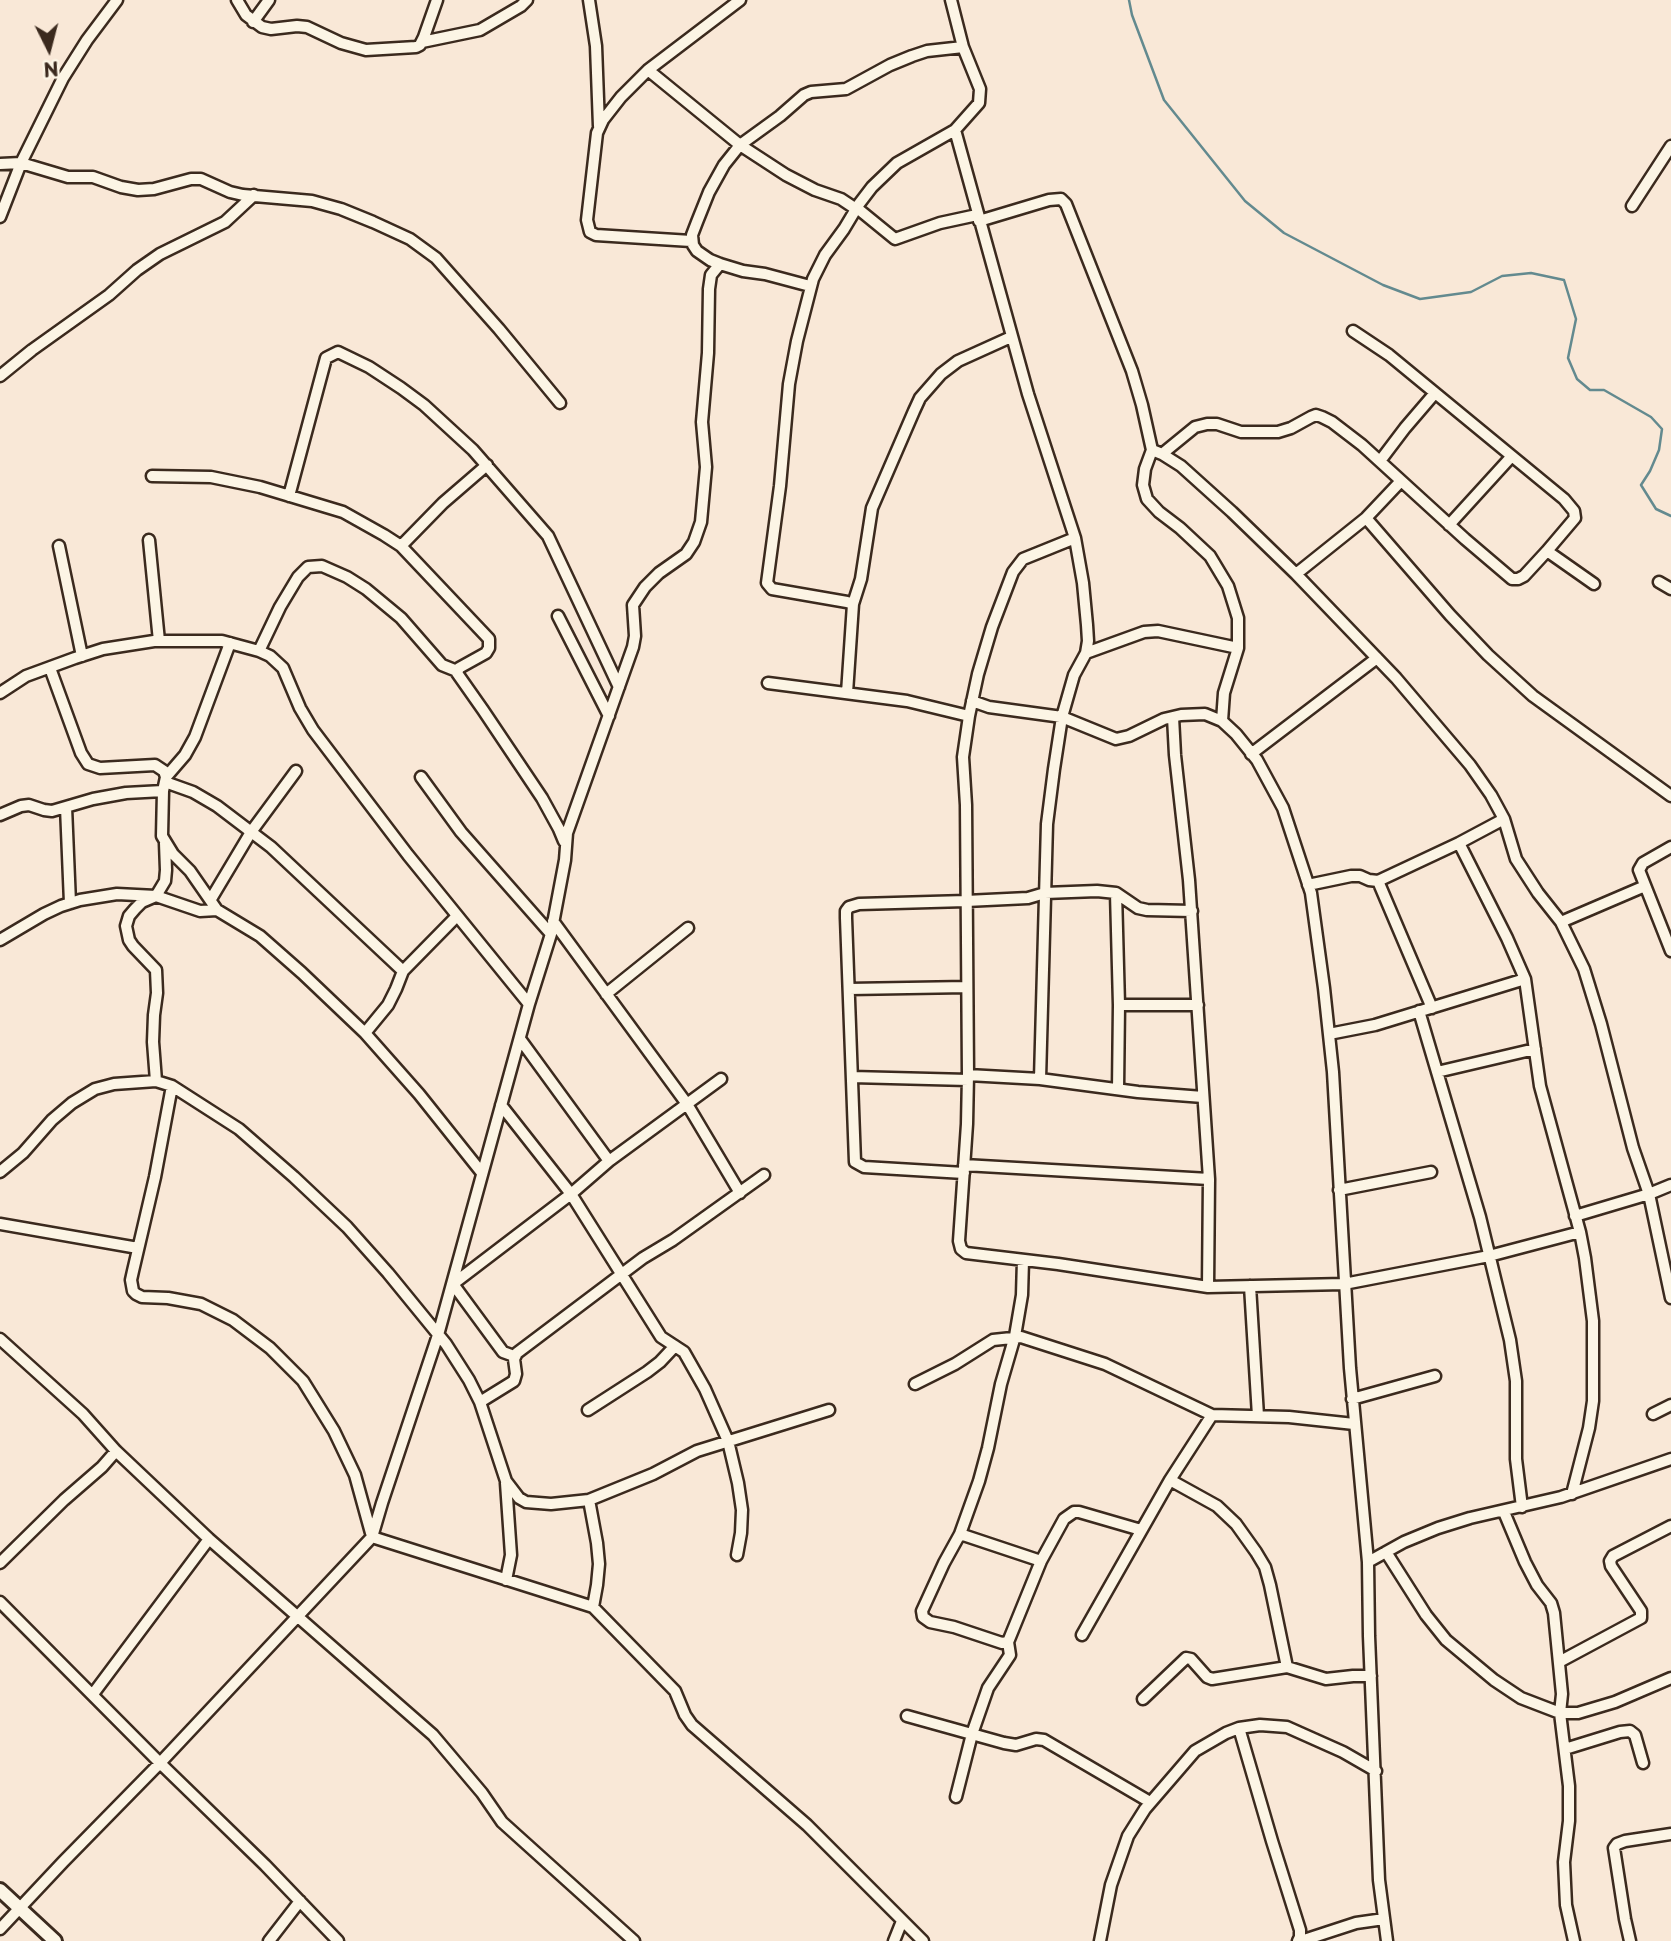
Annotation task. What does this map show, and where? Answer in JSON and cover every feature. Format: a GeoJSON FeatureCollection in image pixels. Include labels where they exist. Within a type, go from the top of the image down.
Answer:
{"type":"FeatureCollection","features":[{"type":"Feature","properties":{"kind":"street"},"geometry":{"type":"LineString","coordinates":[[0,217],[21,163],[63,78],[117,0]]}},
{"type":"Feature","properties":{"kind":"street"},"geometry":{"type":"LineString","coordinates":[[237,0],[253,22],[262,27],[307,27],[341,43],[366,50],[416,47],[422,42],[480,30],[527,0]]}},
{"type":"Feature","properties":{"kind":"street"},"geometry":{"type":"LineString","coordinates":[[253,22],[269,0]]}},
{"type":"Feature","properties":{"kind":"street"},"geometry":{"type":"LineString","coordinates":[[422,42],[437,0]]}},
{"type":"Feature","properties":{"kind":"street"},"geometry":{"type":"LineString","coordinates":[[589,0],[596,46],[599,126],[587,220],[590,232],[596,235],[691,241]]}},
{"type":"Feature","properties":{"kind":"street"},"geometry":{"type":"LineString","coordinates":[[599,126],[621,97],[648,70],[740,0]]}},
{"type":"Feature","properties":{"kind":"street"},"geometry":{"type":"LineString","coordinates":[[853,604],[772,589],[768,583],[789,384],[810,286],[825,255],[872,187],[897,163],[955,130],[975,108],[980,96],[977,80],[963,47],[951,0]]}},
{"type":"Feature","properties":{"kind":"street"},"geometry":{"type":"LineString","coordinates":[[691,241],[709,192],[724,165],[740,145],[804,95],[846,89],[890,65],[927,51],[963,47]]}},
{"type":"Feature","properties":{"kind":"street"},"geometry":{"type":"LineString","coordinates":[[648,70],[740,145],[815,190],[857,208],[895,239],[940,223],[978,218],[1049,200],[1064,201],[1132,371],[1142,405],[1152,450],[1143,485],[1147,499],[1210,556],[1228,586],[1238,618],[1238,648],[1224,693],[1222,721]]}},
{"type":"Feature","properties":{"kind":"street"},"geometry":{"type":"LineString","coordinates":[[955,130],[1011,337],[1041,439],[1075,538],[1087,625],[1086,653],[1074,675],[1062,717],[1047,824],[1040,1079]]}},
{"type":"Feature","properties":{"kind":"street"},"geometry":{"type":"LineString","coordinates":[[1632,206],[1671,146]]}},
{"type":"Feature","properties":{"kind":"street"},"geometry":{"type":"LineString","coordinates":[[0,164],[21,163],[68,177],[93,177],[138,190],[201,179],[230,192],[322,203],[373,222],[410,239],[436,258],[560,403]]}},
{"type":"Feature","properties":{"kind":"street"},"geometry":{"type":"LineString","coordinates":[[0,376],[109,295],[137,270],[160,254],[225,222],[254,195]]}},
{"type":"Feature","properties":{"kind":"street"},"geometry":{"type":"LineString","coordinates":[[691,241],[697,251],[720,264],[810,286]]}},
{"type":"Feature","properties":{"kind":"street"},"geometry":{"type":"LineString","coordinates":[[0,1929],[372,1537],[438,1335],[528,1004],[551,933],[571,819],[635,636],[633,605],[659,573],[686,554],[694,542],[701,522],[706,467],[702,422],[708,353],[709,289],[711,275],[720,264]]}},
{"type":"Feature","properties":{"kind":"street"},"geometry":{"type":"LineString","coordinates":[[1163,454],[1181,436],[1195,427],[1217,424],[1241,432],[1278,432],[1316,415],[1332,422],[1380,461],[1512,579],[1524,576],[1574,520],[1574,512],[1543,480],[1511,457],[1389,355],[1353,331]]}},
{"type":"Feature","properties":{"kind":"street"},"geometry":{"type":"LineString","coordinates":[[847,692],[853,604],[861,579],[872,508],[920,398],[941,374],[958,361],[1011,337]]}},
{"type":"Feature","properties":{"kind":"street"},"geometry":{"type":"LineString","coordinates":[[289,496],[326,358],[338,352],[380,374],[424,405],[487,465],[548,536],[619,687]]}},
{"type":"Feature","properties":{"kind":"street"},"geometry":{"type":"LineString","coordinates":[[1380,461],[1435,393]]}},
{"type":"Feature","properties":{"kind":"street"},"geometry":{"type":"LineString","coordinates":[[1152,450],[1181,466],[1296,575],[1396,678],[1470,765],[1491,795],[1504,819],[1516,859],[1560,922],[1584,969],[1633,1148],[1649,1194],[1671,1298]]}},
{"type":"Feature","properties":{"kind":"street"},"geometry":{"type":"LineString","coordinates":[[1449,525],[1511,457]]}},
{"type":"Feature","properties":{"kind":"street"},"geometry":{"type":"LineString","coordinates":[[401,547],[443,503],[487,465]]}},
{"type":"Feature","properties":{"kind":"street"},"geometry":{"type":"LineString","coordinates":[[152,476],[211,477],[260,487],[343,512],[384,535],[401,547],[489,639],[486,653],[457,671]]}},
{"type":"Feature","properties":{"kind":"street"},"geometry":{"type":"LineString","coordinates":[[1296,575],[1366,518],[1401,481]]}},
{"type":"Feature","properties":{"kind":"street"},"geometry":{"type":"LineString","coordinates":[[1366,518],[1450,615],[1497,663],[1533,695],[1671,796]]}},
{"type":"Feature","properties":{"kind":"street"},"geometry":{"type":"LineString","coordinates":[[1075,538],[1023,559],[1013,572],[992,627],[969,716],[963,757],[966,805],[968,1078],[959,1241],[961,1249],[965,1253],[1208,1287],[1344,1284],[1489,1256],[1580,1232]]}},
{"type":"Feature","properties":{"kind":"street"},"geometry":{"type":"LineString","coordinates":[[149,540],[159,641]]}},
{"type":"Feature","properties":{"kind":"street"},"geometry":{"type":"LineString","coordinates":[[58,546],[82,656]]}},
{"type":"Feature","properties":{"kind":"street"},"geometry":{"type":"LineString","coordinates":[[1547,551],[1594,584]]}},
{"type":"Feature","properties":{"kind":"street"},"geometry":{"type":"LineString","coordinates":[[259,651],[298,577],[308,567],[322,566],[348,577],[366,589],[401,618],[442,665],[457,671]]}},
{"type":"Feature","properties":{"kind":"street"},"geometry":{"type":"LineString","coordinates":[[1659,582],[1671,589]]}},
{"type":"Feature","properties":{"kind":"street"},"geometry":{"type":"LineString","coordinates":[[558,617],[608,716]]}},
{"type":"Feature","properties":{"kind":"street"},"geometry":{"type":"LineString","coordinates":[[1086,653],[1144,632],[1158,631],[1238,648]]}},
{"type":"Feature","properties":{"kind":"street"},"geometry":{"type":"LineString","coordinates":[[0,694],[26,676],[103,649],[159,641],[230,643],[270,656],[283,668],[300,708],[313,730],[408,855],[528,1004]]}},
{"type":"Feature","properties":{"kind":"street"},"geometry":{"type":"LineString","coordinates":[[164,783],[195,737],[230,643]]}},
{"type":"Feature","properties":{"kind":"street"},"geometry":{"type":"LineString","coordinates":[[1251,754],[1377,658]]}},
{"type":"Feature","properties":{"kind":"street"},"geometry":{"type":"LineString","coordinates":[[50,668],[80,753],[88,764],[100,768],[155,765],[164,771],[162,836],[173,854],[190,871],[217,909],[260,936],[365,1033],[419,1094],[482,1173]]}},
{"type":"Feature","properties":{"kind":"street"},"geometry":{"type":"LineString","coordinates":[[457,671],[457,675],[484,710],[542,798],[565,845]]}},
{"type":"Feature","properties":{"kind":"street"},"geometry":{"type":"LineString","coordinates":[[768,684],[907,701],[969,716]]}},
{"type":"Feature","properties":{"kind":"street"},"geometry":{"type":"LineString","coordinates":[[972,701],[989,707],[1062,717],[1116,739],[1173,717],[1205,714],[1222,721],[1236,734],[1283,808],[1311,893],[1329,1034],[1336,1111],[1352,1399],[1368,1562],[1379,1880],[1387,1941]]}},
{"type":"Feature","properties":{"kind":"street"},"geometry":{"type":"LineString","coordinates":[[1173,717],[1192,911],[1209,1179],[1208,1287]]}},
{"type":"Feature","properties":{"kind":"street"},"geometry":{"type":"LineString","coordinates":[[211,899],[251,832],[296,771]]}},
{"type":"Feature","properties":{"kind":"street"},"geometry":{"type":"LineString","coordinates":[[421,777],[461,832],[551,933]]}},
{"type":"Feature","properties":{"kind":"street"},"geometry":{"type":"LineString","coordinates":[[0,815],[29,805],[52,810],[164,783],[193,792],[217,806],[271,847],[402,971]]}},
{"type":"Feature","properties":{"kind":"street"},"geometry":{"type":"LineString","coordinates":[[66,807],[70,903]]}},
{"type":"Feature","properties":{"kind":"street"},"geometry":{"type":"LineString","coordinates":[[1308,885],[1356,876],[1378,881],[1504,819]]}},
{"type":"Feature","properties":{"kind":"street"},"geometry":{"type":"LineString","coordinates":[[156,1081],[153,1042],[156,970],[133,946],[126,926],[129,916],[142,902],[156,896],[164,881],[165,842]]}},
{"type":"Feature","properties":{"kind":"street"},"geometry":{"type":"LineString","coordinates":[[1459,843],[1525,979],[1540,1086],[1585,1258],[1592,1310],[1593,1401],[1589,1429],[1572,1494]]}},
{"type":"Feature","properties":{"kind":"street"},"geometry":{"type":"LineString","coordinates":[[1671,847],[1640,866],[1639,870],[1671,949]]}},
{"type":"Feature","properties":{"kind":"street"},"geometry":{"type":"LineString","coordinates":[[1378,881],[1432,1008]]}},
{"type":"Feature","properties":{"kind":"street"},"geometry":{"type":"LineString","coordinates":[[1560,922],[1645,886]]}},
{"type":"Feature","properties":{"kind":"street"},"geometry":{"type":"LineString","coordinates":[[1192,911],[1147,910],[1138,908],[1116,893],[1097,891],[1045,893],[1028,898],[859,904],[849,907],[846,918],[854,1158],[857,1164],[864,1167],[1209,1179]]}},
{"type":"Feature","properties":{"kind":"street"},"geometry":{"type":"LineString","coordinates":[[1116,893],[1118,1089]]}},
{"type":"Feature","properties":{"kind":"street"},"geometry":{"type":"LineString","coordinates":[[0,940],[44,914],[70,903],[117,894],[156,896],[200,911],[217,909]]}},
{"type":"Feature","properties":{"kind":"street"},"geometry":{"type":"LineString","coordinates":[[365,1033],[388,1005],[397,989],[402,971],[457,916]]}},
{"type":"Feature","properties":{"kind":"street"},"geometry":{"type":"LineString","coordinates":[[553,921],[687,1104],[740,1193]]}},
{"type":"Feature","properties":{"kind":"street"},"geometry":{"type":"LineString","coordinates":[[606,994],[688,928]]}},
{"type":"Feature","properties":{"kind":"street"},"geometry":{"type":"LineString","coordinates":[[1329,1034],[1375,1025],[1525,979]]}},
{"type":"Feature","properties":{"kind":"street"},"geometry":{"type":"LineString","coordinates":[[849,989],[967,987]]}},
{"type":"Feature","properties":{"kind":"street"},"geometry":{"type":"LineString","coordinates":[[1119,1005],[1198,1005]]}},
{"type":"Feature","properties":{"kind":"street"},"geometry":{"type":"LineString","coordinates":[[1419,1011],[1480,1217],[1510,1340],[1516,1381],[1516,1459],[1522,1507]]}},
{"type":"Feature","properties":{"kind":"street"},"geometry":{"type":"LineString","coordinates":[[520,1039],[608,1161]]}},
{"type":"Feature","properties":{"kind":"street"},"geometry":{"type":"LineString","coordinates":[[1437,1072],[1535,1049]]}},
{"type":"Feature","properties":{"kind":"street"},"geometry":{"type":"LineString","coordinates":[[852,1077],[1040,1079],[1203,1097]]}},
{"type":"Feature","properties":{"kind":"street"},"geometry":{"type":"LineString","coordinates":[[453,1283],[570,1195],[608,1161],[721,1079]]}},
{"type":"Feature","properties":{"kind":"street"},"geometry":{"type":"LineString","coordinates":[[0,1172],[23,1153],[52,1120],[72,1103],[95,1089],[114,1084],[156,1081],[172,1086],[239,1129],[346,1227],[446,1344],[463,1370],[480,1402],[506,1480],[510,1538],[506,1580]]}},
{"type":"Feature","properties":{"kind":"street"},"geometry":{"type":"LineString","coordinates":[[172,1086],[156,1177],[131,1280],[133,1291],[136,1294],[201,1304],[233,1320],[270,1348],[303,1381],[334,1431],[355,1475],[372,1537]]}},
{"type":"Feature","properties":{"kind":"street"},"geometry":{"type":"LineString","coordinates":[[501,1105],[570,1195],[661,1337],[684,1352],[691,1362],[728,1441],[743,1510],[737,1555]]}},
{"type":"Feature","properties":{"kind":"street"},"geometry":{"type":"LineString","coordinates":[[1339,1190],[1431,1172]]}},
{"type":"Feature","properties":{"kind":"street"},"geometry":{"type":"LineString","coordinates":[[514,1356],[622,1274],[764,1175]]}},
{"type":"Feature","properties":{"kind":"street"},"geometry":{"type":"LineString","coordinates":[[1575,1216],[1671,1185]]}},
{"type":"Feature","properties":{"kind":"street"},"geometry":{"type":"LineString","coordinates":[[0,1224],[138,1248]]}},
{"type":"Feature","properties":{"kind":"street"},"geometry":{"type":"LineString","coordinates":[[1008,1642],[1002,1643],[930,1622],[921,1615],[960,1534],[988,1448],[1001,1384],[1015,1336],[1022,1295],[1023,1260]]}},
{"type":"Feature","properties":{"kind":"street"},"geometry":{"type":"LineString","coordinates":[[453,1283],[503,1352],[514,1356]]}},
{"type":"Feature","properties":{"kind":"street"},"geometry":{"type":"LineString","coordinates":[[1250,1286],[1258,1416]]}},
{"type":"Feature","properties":{"kind":"street"},"geometry":{"type":"LineString","coordinates":[[915,1384],[955,1364],[993,1340],[1015,1336],[1105,1364],[1212,1415],[1289,1417],[1354,1424]]}},
{"type":"Feature","properties":{"kind":"street"},"geometry":{"type":"LineString","coordinates":[[0,1339],[83,1414],[116,1451],[209,1539],[433,1735],[482,1793],[502,1822],[634,1941]]}},
{"type":"Feature","properties":{"kind":"street"},"geometry":{"type":"LineString","coordinates":[[588,1410],[647,1372],[675,1346]]}},
{"type":"Feature","properties":{"kind":"street"},"geometry":{"type":"LineString","coordinates":[[480,1402],[514,1381],[514,1356]]}},
{"type":"Feature","properties":{"kind":"street"},"geometry":{"type":"LineString","coordinates":[[1352,1399],[1435,1376]]}},
{"type":"Feature","properties":{"kind":"street"},"geometry":{"type":"LineString","coordinates":[[1653,1414],[1671,1405]]}},
{"type":"Feature","properties":{"kind":"street"},"geometry":{"type":"LineString","coordinates":[[506,1480],[519,1498],[526,1502],[551,1504],[589,1500],[653,1474],[697,1451],[829,1410]]}},
{"type":"Feature","properties":{"kind":"street"},"geometry":{"type":"LineString","coordinates":[[1082,1635],[1170,1480],[1212,1415]]}},
{"type":"Feature","properties":{"kind":"street"},"geometry":{"type":"LineString","coordinates":[[0,1563],[116,1451]]}},
{"type":"Feature","properties":{"kind":"street"},"geometry":{"type":"LineString","coordinates":[[1368,1562],[1438,1528],[1572,1494],[1671,1459]]}},
{"type":"Feature","properties":{"kind":"street"},"geometry":{"type":"LineString","coordinates":[[1170,1480],[1217,1506],[1236,1524],[1256,1552],[1265,1567],[1270,1585],[1287,1667]]}},
{"type":"Feature","properties":{"kind":"street"},"geometry":{"type":"LineString","coordinates":[[589,1500],[598,1564],[593,1607]]}},
{"type":"Feature","properties":{"kind":"street"},"geometry":{"type":"LineString","coordinates":[[956,1797],[972,1734],[988,1688],[1010,1655],[1008,1642],[1041,1561],[1064,1519],[1079,1512],[1141,1530]]}},
{"type":"Feature","properties":{"kind":"street"},"geometry":{"type":"LineString","coordinates":[[1504,1512],[1525,1562],[1554,1613],[1562,1694],[1560,1713],[1569,1786],[1569,1821],[1564,1862],[1566,1905],[1574,1941]]}},
{"type":"Feature","properties":{"kind":"street"},"geometry":{"type":"LineString","coordinates":[[1559,1662],[1640,1619],[1641,1611],[1610,1561],[1613,1556],[1671,1526]]}},
{"type":"Feature","properties":{"kind":"street"},"geometry":{"type":"LineString","coordinates":[[960,1534],[1041,1561]]}},
{"type":"Feature","properties":{"kind":"street"},"geometry":{"type":"LineString","coordinates":[[372,1537],[593,1607],[675,1691],[692,1725],[807,1825],[923,1941]]}},
{"type":"Feature","properties":{"kind":"street"},"geometry":{"type":"LineString","coordinates":[[93,1694],[209,1539]]}},
{"type":"Feature","properties":{"kind":"street"},"geometry":{"type":"LineString","coordinates":[[1386,1552],[1426,1615],[1446,1640],[1494,1680],[1521,1698],[1560,1713],[1578,1713],[1593,1710],[1671,1678]]}},
{"type":"Feature","properties":{"kind":"street"},"geometry":{"type":"LineString","coordinates":[[0,1602],[338,1941]]}},
{"type":"Feature","properties":{"kind":"street"},"geometry":{"type":"LineString","coordinates":[[1143,1699],[1186,1658],[1191,1659],[1212,1679],[1287,1667],[1326,1679],[1371,1676]]}},
{"type":"Feature","properties":{"kind":"street"},"geometry":{"type":"LineString","coordinates":[[907,1716],[1016,1745],[1036,1739],[1044,1740],[1150,1802]]}},
{"type":"Feature","properties":{"kind":"street"},"geometry":{"type":"LineString","coordinates":[[1100,1941],[1111,1885],[1128,1836],[1150,1802],[1195,1751],[1226,1732],[1239,1728],[1259,1725],[1287,1727],[1343,1752],[1376,1771]]}},
{"type":"Feature","properties":{"kind":"street"},"geometry":{"type":"LineString","coordinates":[[1239,1728],[1300,1930],[1299,1941],[1356,1923],[1384,1919]]}},
{"type":"Feature","properties":{"kind":"street"},"geometry":{"type":"LineString","coordinates":[[1565,1749],[1630,1731],[1635,1734],[1643,1763]]}},
{"type":"Feature","properties":{"kind":"street"},"geometry":{"type":"LineString","coordinates":[[1630,1941],[1614,1848],[1625,1841],[1671,1834]]}},
{"type":"Feature","properties":{"kind":"street"},"geometry":{"type":"LineString","coordinates":[[0,1889],[55,1941]]}},
{"type":"Feature","properties":{"kind":"street"},"geometry":{"type":"LineString","coordinates":[[269,1941],[300,1901]]}},
{"type":"Feature","properties":{"kind":"street"},"geometry":{"type":"LineString","coordinates":[[894,1941],[902,1921]]}},
{"type":"Feature","properties":{"kind":"waterway"},"geometry":{"type":"LineString","coordinates":[[1129,0],[1132,15],[1164,100],[1245,201],[1284,233],[1383,285],[1420,299],[1471,292],[1502,276],[1531,273],[1564,280],[1576,319],[1568,358],[1577,379],[1590,390],[1604,390],[1651,417],[1662,429],[1659,450],[1641,485],[1656,509],[1671,516]]}}]}
